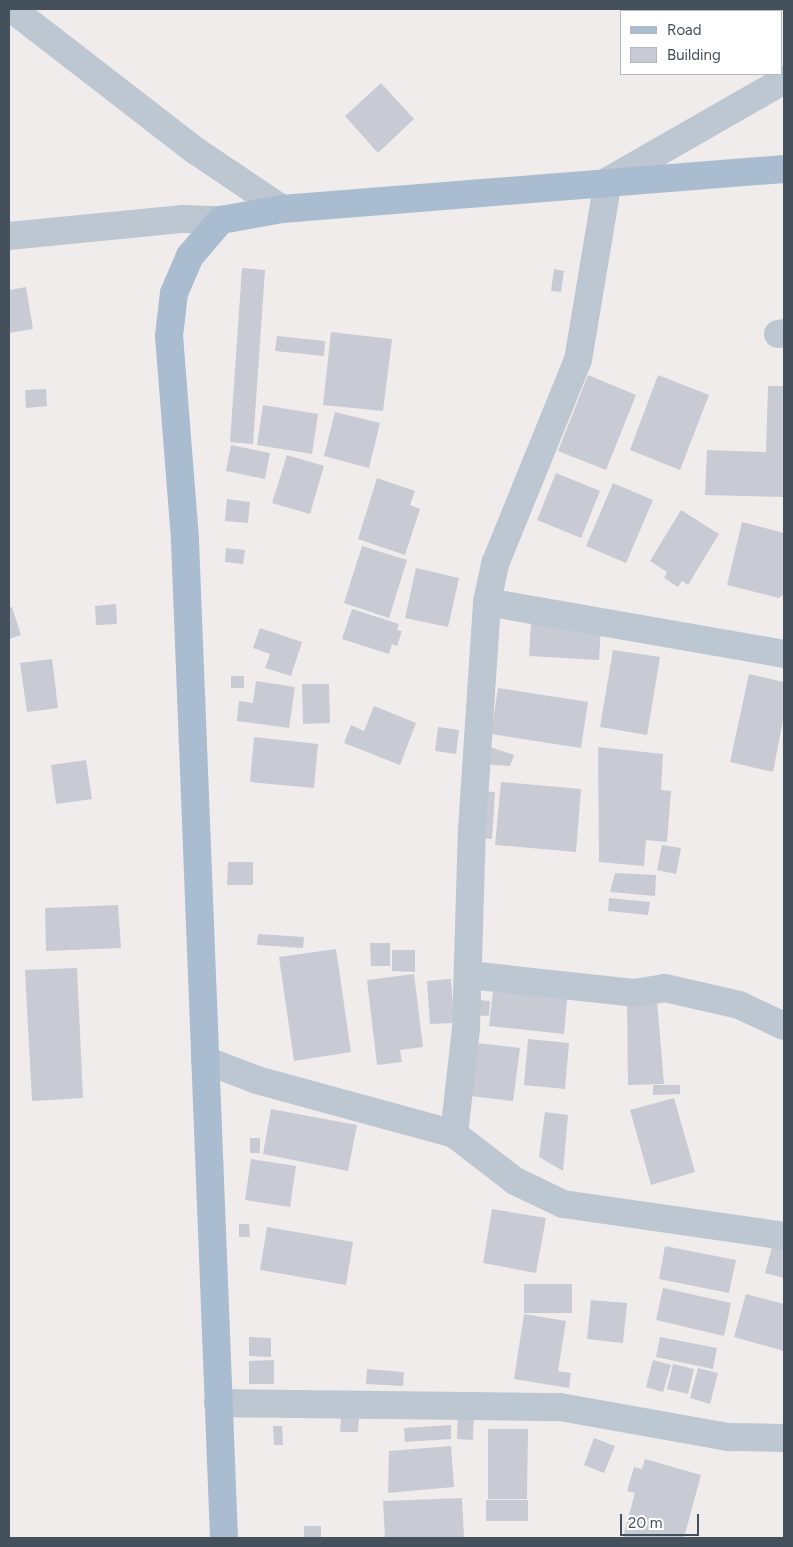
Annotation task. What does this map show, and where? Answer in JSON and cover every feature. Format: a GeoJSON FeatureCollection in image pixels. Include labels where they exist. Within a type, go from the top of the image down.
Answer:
{"type":"FeatureCollection","features":[{"type":"Feature","properties":{"kind":"main road"},"geometry":{"type":"LineString","coordinates":[[224,1538],[185,548],[170,336],[174,293],[190,256],[221,220],[282,209],[608,181],[784,169]]}},
{"type":"Feature","properties":{"kind":"street"},"geometry":{"type":"LineString","coordinates":[[12,9],[196,151],[282,209]]}},
{"type":"Feature","properties":{"kind":"street"},"geometry":{"type":"LineString","coordinates":[[454,1134],[469,975],[472,829],[486,602],[495,564],[578,360],[608,181],[784,80]]}},
{"type":"Feature","properties":{"kind":"street"},"geometry":{"type":"LineString","coordinates":[[9,236],[182,219],[221,220]]}},
{"type":"Feature","properties":{"kind":"street"},"geometry":{"type":"LineString","coordinates":[[486,602],[784,654]]}},
{"type":"Feature","properties":{"kind":"street"},"geometry":{"type":"LineString","coordinates":[[469,975],[634,993],[665,988],[739,1005],[784,1026]]}},
{"type":"Feature","properties":{"kind":"street"},"geometry":{"type":"LineString","coordinates":[[205,1060],[257,1080],[454,1134],[515,1181],[563,1204],[784,1236]]}},
{"type":"Feature","properties":{"kind":"street"},"geometry":{"type":"LineString","coordinates":[[218,1403],[560,1407],[729,1436],[784,1438]]}},
{"type":"Feature","properties":{"kind":"building"},"geometry":{"type":"Polygon","coordinates":[[[381,83],[414,119],[378,153],[345,116],[381,83]]]}},
{"type":"Feature","properties":{"kind":"building"},"geometry":{"type":"Polygon","coordinates":[[[242,268],[265,270],[253,444],[230,442],[242,268]]]}},
{"type":"Feature","properties":{"kind":"building"},"geometry":{"type":"Polygon","coordinates":[[[554,269],[564,271],[561,292],[551,291],[554,269]]]}},
{"type":"Feature","properties":{"kind":"building"},"geometry":{"type":"Polygon","coordinates":[[[26,287],[33,329],[9,333],[9,290],[26,287]]]}},
{"type":"Feature","properties":{"kind":"building"},"geometry":{"type":"Polygon","coordinates":[[[331,332],[392,339],[383,411],[323,405],[331,332]]]}},
{"type":"Feature","properties":{"kind":"building"},"geometry":{"type":"Polygon","coordinates":[[[277,336],[325,341],[324,356],[275,351],[277,336]]]}},
{"type":"Feature","properties":{"kind":"building"},"geometry":{"type":"Polygon","coordinates":[[[588,375],[636,395],[606,470],[558,451],[588,375]]]}},
{"type":"Feature","properties":{"kind":"building"},"geometry":{"type":"Polygon","coordinates":[[[658,375],[709,395],[680,470],[630,450],[658,375]]]}},
{"type":"Feature","properties":{"kind":"building"},"geometry":{"type":"Polygon","coordinates":[[[768,386],[784,386],[784,497],[705,495],[707,450],[766,452],[768,386]]]}},
{"type":"Feature","properties":{"kind":"building"},"geometry":{"type":"Polygon","coordinates":[[[46,389],[47,406],[26,408],[25,390],[46,389]]]}},
{"type":"Feature","properties":{"kind":"building"},"geometry":{"type":"Polygon","coordinates":[[[263,405],[318,414],[312,454],[257,445],[263,405]]]}},
{"type":"Feature","properties":{"kind":"building"},"geometry":{"type":"Polygon","coordinates":[[[335,412],[380,423],[369,468],[324,456],[335,412]]]}},
{"type":"Feature","properties":{"kind":"building"},"geometry":{"type":"Polygon","coordinates":[[[231,445],[270,453],[265,479],[226,471],[231,445]]]}},
{"type":"Feature","properties":{"kind":"building"},"geometry":{"type":"Polygon","coordinates":[[[287,455],[324,466],[310,514],[272,503],[287,455]]]}},
{"type":"Feature","properties":{"kind":"building"},"geometry":{"type":"Polygon","coordinates":[[[556,473],[600,491],[581,538],[537,520],[556,473]]]}},
{"type":"Feature","properties":{"kind":"building"},"geometry":{"type":"Polygon","coordinates":[[[377,478],[415,491],[410,505],[420,509],[405,555],[358,539],[377,478]]]}},
{"type":"Feature","properties":{"kind":"building"},"geometry":{"type":"Polygon","coordinates":[[[613,483],[653,500],[626,563],[586,546],[613,483]]]}},
{"type":"Feature","properties":{"kind":"building"},"geometry":{"type":"Polygon","coordinates":[[[227,499],[250,502],[248,523],[225,521],[227,499]]]}},
{"type":"Feature","properties":{"kind":"building"},"geometry":{"type":"Polygon","coordinates":[[[681,510],[719,534],[688,585],[682,581],[678,587],[664,578],[667,572],[650,561],[681,510]]]}},
{"type":"Feature","properties":{"kind":"building"},"geometry":{"type":"Polygon","coordinates":[[[742,522],[784,533],[784,594],[779,598],[727,585],[742,522]]]}},
{"type":"Feature","properties":{"kind":"building"},"geometry":{"type":"Polygon","coordinates":[[[362,546],[407,560],[389,618],[344,603],[362,546]]]}},
{"type":"Feature","properties":{"kind":"building"},"geometry":{"type":"Polygon","coordinates":[[[226,548],[245,550],[243,564],[225,562],[226,548]]]}},
{"type":"Feature","properties":{"kind":"building"},"geometry":{"type":"Polygon","coordinates":[[[416,568],[459,578],[448,627],[405,618],[416,568]]]}},
{"type":"Feature","properties":{"kind":"building"},"geometry":{"type":"Polygon","coordinates":[[[116,604],[117,624],[96,625],[95,606],[116,604]]]}},
{"type":"Feature","properties":{"kind":"building"},"geometry":{"type":"Polygon","coordinates":[[[12,607],[21,635],[9,639],[9,608],[12,607]]]}},
{"type":"Feature","properties":{"kind":"building"},"geometry":{"type":"Polygon","coordinates":[[[352,609],[399,624],[397,630],[402,631],[397,646],[392,644],[389,654],[342,639],[352,609]]]}},
{"type":"Feature","properties":{"kind":"building"},"geometry":{"type":"Polygon","coordinates":[[[531,623],[601,627],[599,660],[529,656],[531,623]]]}},
{"type":"Feature","properties":{"kind":"building"},"geometry":{"type":"Polygon","coordinates":[[[260,628],[302,642],[291,676],[265,668],[270,654],[253,648],[260,628]]]}},
{"type":"Feature","properties":{"kind":"building"},"geometry":{"type":"Polygon","coordinates":[[[613,650],[660,657],[647,735],[600,727],[613,650]]]}},
{"type":"Feature","properties":{"kind":"building"},"geometry":{"type":"Polygon","coordinates":[[[52,659],[58,708],[27,712],[20,663],[52,659]]]}},
{"type":"Feature","properties":{"kind":"building"},"geometry":{"type":"Polygon","coordinates":[[[749,674],[784,682],[784,715],[773,772],[730,762],[749,674]]]}},
{"type":"Feature","properties":{"kind":"building"},"geometry":{"type":"Polygon","coordinates":[[[231,676],[244,676],[244,688],[231,688],[231,676]]]}},
{"type":"Feature","properties":{"kind":"building"},"geometry":{"type":"Polygon","coordinates":[[[256,681],[295,687],[289,728],[237,721],[239,701],[253,703],[256,681]]]}},
{"type":"Feature","properties":{"kind":"building"},"geometry":{"type":"Polygon","coordinates":[[[302,684],[329,684],[330,723],[303,724],[302,684]]]}},
{"type":"Feature","properties":{"kind":"building"},"geometry":{"type":"Polygon","coordinates":[[[498,688],[588,702],[581,748],[491,734],[498,688]]]}},
{"type":"Feature","properties":{"kind":"building"},"geometry":{"type":"Polygon","coordinates":[[[374,706],[416,723],[400,765],[344,743],[351,725],[364,731],[374,706]]]}},
{"type":"Feature","properties":{"kind":"building"},"geometry":{"type":"Polygon","coordinates":[[[438,727],[459,730],[456,754],[435,751],[438,727]]]}},
{"type":"Feature","properties":{"kind":"building"},"geometry":{"type":"Polygon","coordinates":[[[254,737],[318,744],[314,788],[250,782],[254,737]]]}},
{"type":"Feature","properties":{"kind":"building"},"geometry":{"type":"Polygon","coordinates":[[[490,747],[514,755],[510,766],[484,764],[490,747]]]}},
{"type":"Feature","properties":{"kind":"building"},"geometry":{"type":"Polygon","coordinates":[[[598,747],[663,754],[661,790],[671,791],[667,842],[646,840],[644,866],[599,862],[598,747]]]}},
{"type":"Feature","properties":{"kind":"building"},"geometry":{"type":"Polygon","coordinates":[[[86,760],[92,799],[56,804],[51,765],[86,760]]]}},
{"type":"Feature","properties":{"kind":"building"},"geometry":{"type":"Polygon","coordinates":[[[501,782],[581,789],[576,852],[495,845],[501,782]]]}},
{"type":"Feature","properties":{"kind":"building"},"geometry":{"type":"Polygon","coordinates":[[[482,791],[495,792],[492,839],[479,838],[482,791]]]}},
{"type":"Feature","properties":{"kind":"building"},"geometry":{"type":"Polygon","coordinates":[[[662,845],[681,848],[676,874],[657,870],[662,845]]]}},
{"type":"Feature","properties":{"kind":"building"},"geometry":{"type":"Polygon","coordinates":[[[228,862],[253,862],[253,885],[227,885],[228,862]]]}},
{"type":"Feature","properties":{"kind":"building"},"geometry":{"type":"Polygon","coordinates":[[[615,873],[656,875],[655,896],[610,892],[615,873]]]}},
{"type":"Feature","properties":{"kind":"building"},"geometry":{"type":"Polygon","coordinates":[[[609,898],[650,902],[648,915],[608,911],[609,898]]]}},
{"type":"Feature","properties":{"kind":"building"},"geometry":{"type":"Polygon","coordinates":[[[118,905],[121,948],[46,951],[45,908],[118,905]]]}},
{"type":"Feature","properties":{"kind":"building"},"geometry":{"type":"Polygon","coordinates":[[[258,934],[304,937],[303,948],[257,945],[258,934]]]}},
{"type":"Feature","properties":{"kind":"building"},"geometry":{"type":"Polygon","coordinates":[[[370,943],[390,943],[390,966],[371,966],[370,943]]]}},
{"type":"Feature","properties":{"kind":"building"},"geometry":{"type":"Polygon","coordinates":[[[336,949],[351,1052],[294,1061],[279,957],[336,949]]]}},
{"type":"Feature","properties":{"kind":"building"},"geometry":{"type":"Polygon","coordinates":[[[392,950],[415,950],[415,972],[392,971],[392,950]]]}},
{"type":"Feature","properties":{"kind":"building"},"geometry":{"type":"Polygon","coordinates":[[[77,968],[83,1098],[32,1101],[25,970],[77,968]]]}},
{"type":"Feature","properties":{"kind":"building"},"geometry":{"type":"Polygon","coordinates":[[[414,974],[423,1047],[400,1050],[402,1062],[377,1065],[367,980],[414,974]]]}},
{"type":"Feature","properties":{"kind":"building"},"geometry":{"type":"Polygon","coordinates":[[[451,979],[454,1023],[430,1024],[427,981],[451,979]]]}},
{"type":"Feature","properties":{"kind":"building"},"geometry":{"type":"Polygon","coordinates":[[[493,991],[567,999],[564,1034],[489,1026],[493,991]]]}},
{"type":"Feature","properties":{"kind":"building"},"geometry":{"type":"Polygon","coordinates":[[[470,999],[490,1001],[489,1016],[469,1015],[470,999]]]}},
{"type":"Feature","properties":{"kind":"building"},"geometry":{"type":"Polygon","coordinates":[[[657,1000],[664,1084],[628,1085],[627,1001],[657,1000]]]}},
{"type":"Feature","properties":{"kind":"building"},"geometry":{"type":"Polygon","coordinates":[[[528,1039],[569,1043],[565,1089],[524,1085],[528,1039]]]}},
{"type":"Feature","properties":{"kind":"building"},"geometry":{"type":"Polygon","coordinates":[[[477,1043],[520,1048],[513,1101],[471,1096],[477,1043]]]}},
{"type":"Feature","properties":{"kind":"building"},"geometry":{"type":"Polygon","coordinates":[[[653,1085],[680,1085],[680,1094],[653,1095],[653,1085]]]}},
{"type":"Feature","properties":{"kind":"building"},"geometry":{"type":"Polygon","coordinates":[[[674,1098],[695,1172],[651,1185],[630,1110],[674,1098]]]}},
{"type":"Feature","properties":{"kind":"building"},"geometry":{"type":"Polygon","coordinates":[[[271,1109],[357,1125],[348,1171],[263,1154],[271,1109]]]}},
{"type":"Feature","properties":{"kind":"building"},"geometry":{"type":"Polygon","coordinates":[[[545,1112],[568,1115],[563,1171],[539,1157],[545,1112]]]}},
{"type":"Feature","properties":{"kind":"building"},"geometry":{"type":"Polygon","coordinates":[[[250,1138],[260,1138],[260,1153],[250,1153],[250,1138]]]}},
{"type":"Feature","properties":{"kind":"building"},"geometry":{"type":"Polygon","coordinates":[[[251,1159],[296,1166],[290,1207],[245,1200],[251,1159]]]}},
{"type":"Feature","properties":{"kind":"building"},"geometry":{"type":"Polygon","coordinates":[[[492,1209],[546,1218],[536,1273],[483,1263],[492,1209]]]}},
{"type":"Feature","properties":{"kind":"building"},"geometry":{"type":"Polygon","coordinates":[[[239,1224],[249,1224],[250,1237],[239,1237],[239,1224]]]}},
{"type":"Feature","properties":{"kind":"building"},"geometry":{"type":"Polygon","coordinates":[[[267,1227],[353,1242],[346,1285],[260,1270],[267,1227]]]}},
{"type":"Feature","properties":{"kind":"building"},"geometry":{"type":"Polygon","coordinates":[[[773,1243],[784,1246],[784,1278],[765,1273],[773,1243]]]}},
{"type":"Feature","properties":{"kind":"building"},"geometry":{"type":"Polygon","coordinates":[[[665,1246],[736,1260],[729,1293],[659,1279],[665,1246]]]}},
{"type":"Feature","properties":{"kind":"building"},"geometry":{"type":"Polygon","coordinates":[[[524,1284],[572,1284],[572,1313],[524,1313],[524,1284]]]}},
{"type":"Feature","properties":{"kind":"building"},"geometry":{"type":"Polygon","coordinates":[[[663,1288],[731,1303],[724,1336],[656,1320],[663,1288]]]}},
{"type":"Feature","properties":{"kind":"building"},"geometry":{"type":"Polygon","coordinates":[[[746,1294],[784,1304],[784,1351],[734,1337],[746,1294]]]}},
{"type":"Feature","properties":{"kind":"building"},"geometry":{"type":"Polygon","coordinates":[[[591,1300],[627,1303],[623,1343],[587,1339],[591,1300]]]}},
{"type":"Feature","properties":{"kind":"building"},"geometry":{"type":"Polygon","coordinates":[[[524,1314],[566,1321],[558,1371],[571,1373],[569,1388],[514,1379],[524,1314]]]}},
{"type":"Feature","properties":{"kind":"building"},"geometry":{"type":"Polygon","coordinates":[[[249,1337],[271,1338],[271,1357],[249,1356],[249,1337]]]}},
{"type":"Feature","properties":{"kind":"building"},"geometry":{"type":"Polygon","coordinates":[[[660,1337],[717,1348],[713,1369],[656,1357],[660,1337]]]}},
{"type":"Feature","properties":{"kind":"building"},"geometry":{"type":"Polygon","coordinates":[[[274,1360],[274,1384],[249,1384],[249,1361],[274,1360]]]}},
{"type":"Feature","properties":{"kind":"building"},"geometry":{"type":"Polygon","coordinates":[[[653,1360],[671,1365],[663,1392],[646,1387],[653,1360]]]}},
{"type":"Feature","properties":{"kind":"building"},"geometry":{"type":"Polygon","coordinates":[[[673,1364],[694,1369],[688,1394],[667,1389],[673,1364]]]}},
{"type":"Feature","properties":{"kind":"building"},"geometry":{"type":"Polygon","coordinates":[[[698,1368],[718,1373],[710,1404],[690,1398],[698,1368]]]}},
{"type":"Feature","properties":{"kind":"building"},"geometry":{"type":"Polygon","coordinates":[[[367,1369],[404,1372],[403,1386],[366,1384],[367,1369]]]}},
{"type":"Feature","properties":{"kind":"building"},"geometry":{"type":"Polygon","coordinates":[[[458,1414],[474,1414],[473,1440],[457,1439],[458,1414]]]}},
{"type":"Feature","properties":{"kind":"building"},"geometry":{"type":"Polygon","coordinates":[[[341,1417],[359,1418],[358,1432],[340,1432],[341,1417]]]}},
{"type":"Feature","properties":{"kind":"building"},"geometry":{"type":"Polygon","coordinates":[[[451,1425],[451,1439],[405,1442],[404,1428],[451,1425]]]}},
{"type":"Feature","properties":{"kind":"building"},"geometry":{"type":"Polygon","coordinates":[[[273,1426],[282,1426],[283,1445],[274,1445],[273,1426]]]}},
{"type":"Feature","properties":{"kind":"building"},"geometry":{"type":"Polygon","coordinates":[[[488,1429],[528,1429],[527,1499],[488,1499],[488,1429]]]}},
{"type":"Feature","properties":{"kind":"building"},"geometry":{"type":"Polygon","coordinates":[[[594,1438],[615,1446],[604,1473],[584,1465],[594,1438]]]}},
{"type":"Feature","properties":{"kind":"building"},"geometry":{"type":"Polygon","coordinates":[[[451,1446],[454,1487],[388,1493],[389,1451],[451,1446]]]}},
{"type":"Feature","properties":{"kind":"building"},"geometry":{"type":"Polygon","coordinates":[[[645,1459],[701,1475],[684,1538],[623,1537],[635,1493],[627,1491],[634,1467],[642,1469],[645,1459]]]}},
{"type":"Feature","properties":{"kind":"building"},"geometry":{"type":"Polygon","coordinates":[[[462,1498],[464,1538],[385,1538],[383,1501],[462,1498]]]}},
{"type":"Feature","properties":{"kind":"building"},"geometry":{"type":"Polygon","coordinates":[[[486,1500],[528,1500],[528,1521],[486,1521],[486,1500]]]}},
{"type":"Feature","properties":{"kind":"building"},"geometry":{"type":"Polygon","coordinates":[[[304,1526],[321,1526],[321,1538],[304,1538],[304,1526]]]}}]}
